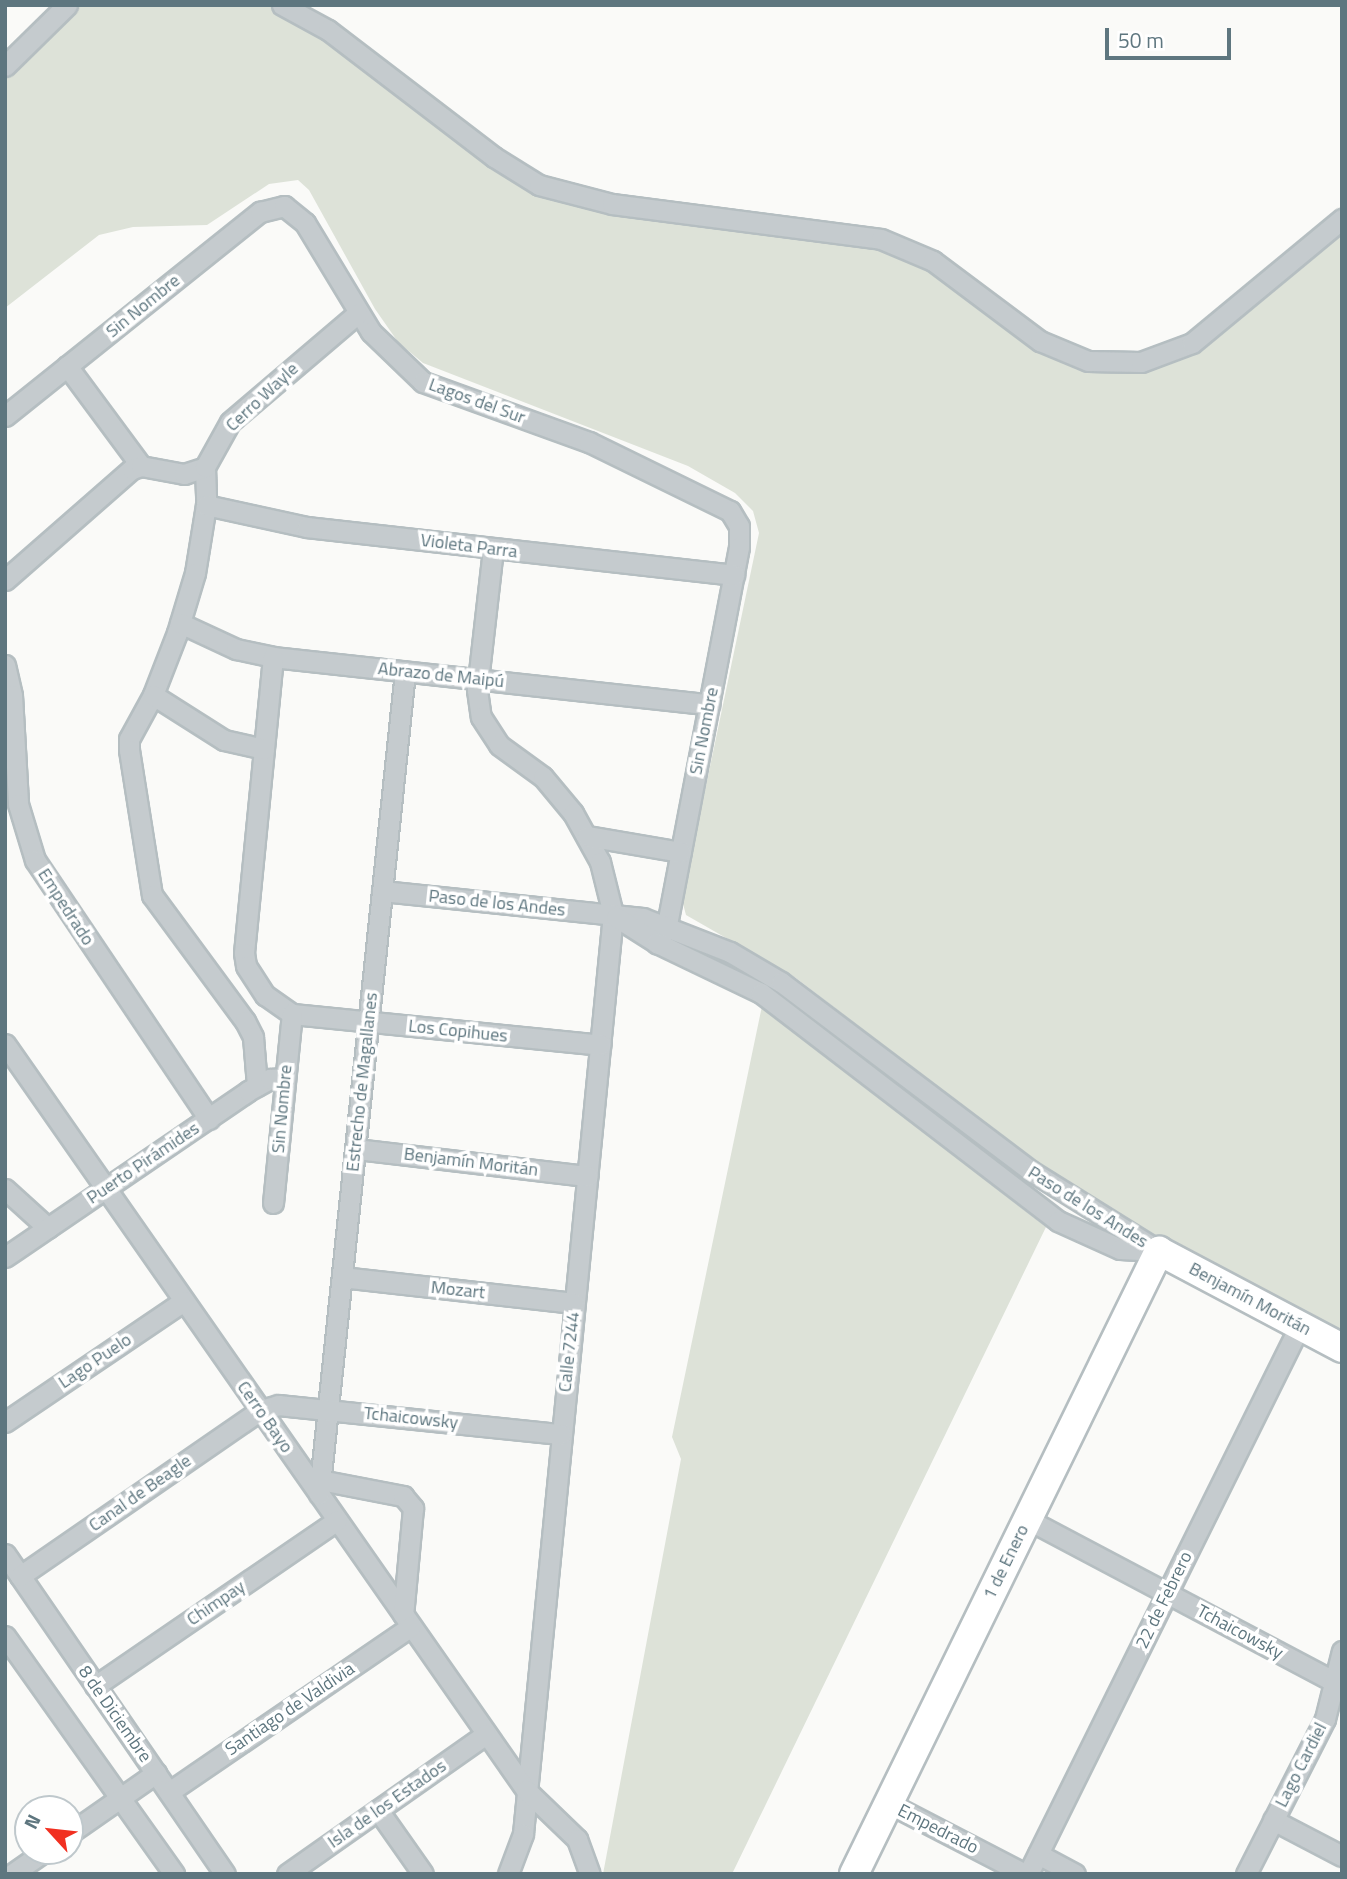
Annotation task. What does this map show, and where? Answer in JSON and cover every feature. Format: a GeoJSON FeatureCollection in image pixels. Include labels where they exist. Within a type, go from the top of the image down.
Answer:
{"type":"FeatureCollection","features":[{"type":"Feature","properties":{"kind":"street"},"geometry":{"type":"LineString","coordinates":[[5,66],[66,5]]}},
{"type":"Feature","properties":{"kind":"street"},"geometry":{"type":"LineString","coordinates":[[282,5],[328,30],[494,157],[539,185],[612,204],[881,239],[933,261],[1040,341],[1088,361],[1141,362],[1192,343],[1342,219]]}},
{"type":"Feature","properties":{"kind":"street","name":"Lagos del Sur"},"geometry":{"type":"LineString","coordinates":[[284,206],[305,223],[357,314],[387,352],[423,382],[616,453],[721,505],[736,518]]}},
{"type":"Feature","properties":{"kind":"street","name":"Sin Nombre"},"geometry":{"type":"LineString","coordinates":[[5,416],[260,212],[284,206]]}},
{"type":"Feature","properties":{"kind":"street","name":"Cerro Wayle"},"geometry":{"type":"LineString","coordinates":[[205,467],[230,422],[357,314]]}},
{"type":"Feature","properties":{"kind":"street"},"geometry":{"type":"LineString","coordinates":[[67,366],[141,466]]}},
{"type":"Feature","properties":{"kind":"street"},"geometry":{"type":"LineString","coordinates":[[5,580],[123,475],[141,466],[184,474],[205,467],[206,505],[195,573],[153,695],[129,739],[152,894],[245,1021],[253,1037],[257,1086]]}},
{"type":"Feature","properties":{"kind":"street","name":"Violeta Parra"},"geometry":{"type":"LineString","coordinates":[[206,505],[307,527],[733,575]]}},
{"type":"Feature","properties":{"kind":"street","name":"Sin Nombre"},"geometry":{"type":"LineString","coordinates":[[657,943],[667,925],[733,575],[740,536],[736,518]]}},
{"type":"Feature","properties":{"kind":"street"},"geometry":{"type":"LineString","coordinates":[[494,550],[478,679],[478,704],[488,732],[558,792],[587,836],[606,881],[612,914]]}},
{"type":"Feature","properties":{"kind":"street","name":"Abrazo de Maipú"},"geometry":{"type":"LineString","coordinates":[[180,623],[236,649],[273,657],[709,704]]}},
{"type":"Feature","properties":{"kind":"street"},"geometry":{"type":"LineString","coordinates":[[273,657],[244,953],[253,979],[284,1010]]}},
{"type":"Feature","properties":{"kind":"street","name":"Empedrado"},"geometry":{"type":"LineString","coordinates":[[5,664],[12,695],[11,808],[40,869],[208,1119]]}},
{"type":"Feature","properties":{"kind":"street","name":"Estrecho de Magallanes"},"geometry":{"type":"LineString","coordinates":[[320,1487],[405,671]]}},
{"type":"Feature","properties":{"kind":"street"},"geometry":{"type":"LineString","coordinates":[[153,695],[224,740],[264,749]]}},
{"type":"Feature","properties":{"kind":"street"},"geometry":{"type":"LineString","coordinates":[[587,836],[681,852]]}},
{"type":"Feature","properties":{"kind":"street","name":"Paso de los Andes"},"geometry":{"type":"LineString","coordinates":[[382,891],[612,914],[667,925],[765,971],[1023,1166],[1159,1251]]}},
{"type":"Feature","properties":{"kind":"street","name":"Paso de los Andes"},"geometry":{"type":"LineString","coordinates":[[612,914],[657,943],[770,999],[1058,1221],[1120,1249],[1159,1251]]}},
{"type":"Feature","properties":{"kind":"street","name":"Calle 7244"},"geometry":{"type":"LineString","coordinates":[[508,1874],[522,1845],[612,914]]}},
{"type":"Feature","properties":{"kind":"street","name":"Sin Nombre"},"geometry":{"type":"LineString","coordinates":[[274,1203],[285,1077],[284,1010]]}},
{"type":"Feature","properties":{"kind":"street","name":"Los Copihues"},"geometry":{"type":"LineString","coordinates":[[284,1010],[369,1022],[600,1045]]}},
{"type":"Feature","properties":{"kind":"street","name":"Cerro Bayo"},"geometry":{"type":"LineString","coordinates":[[5,1044],[261,1410],[320,1487],[337,1520],[526,1790],[577,1839],[590,1874]]}},
{"type":"Feature","properties":{"kind":"street","name":"Puerto Pirámides"},"geometry":{"type":"LineString","coordinates":[[5,1257],[257,1086],[285,1077]]}},
{"type":"Feature","properties":{"kind":"street","name":"Benjamín Moritán"},"geometry":{"type":"LineString","coordinates":[[356,1149],[587,1176]]}},
{"type":"Feature","properties":{"kind":"street"},"geometry":{"type":"LineString","coordinates":[[5,1189],[48,1228]]}},
{"type":"Feature","properties":{"kind":"street","name":"Benjamín Moritán"},"geometry":{"type":"LineString","coordinates":[[1159,1251],[1342,1348]]}},
{"type":"Feature","properties":{"kind":"street","name":"1 de Enero"},"geometry":{"type":"LineString","coordinates":[[854,1874],[1159,1251]]}},
{"type":"Feature","properties":{"kind":"street","name":"Mozart"},"geometry":{"type":"LineString","coordinates":[[341,1278],[574,1303]]}},
{"type":"Feature","properties":{"kind":"street","name":"Lago Puelo"},"geometry":{"type":"LineString","coordinates":[[5,1422],[184,1301]]}},
{"type":"Feature","properties":{"kind":"street","name":"22 de Febrero"},"geometry":{"type":"LineString","coordinates":[[1027,1874],[1300,1325]]}},
{"type":"Feature","properties":{"kind":"street","name":"Tchaicowsky"},"geometry":{"type":"LineString","coordinates":[[261,1410],[278,1405],[561,1434]]}},
{"type":"Feature","properties":{"kind":"street","name":"Canal de Beagle"},"geometry":{"type":"LineString","coordinates":[[20,1576],[261,1410]]}},
{"type":"Feature","properties":{"kind":"street"},"geometry":{"type":"LineString","coordinates":[[320,1487],[403,1496],[413,1508],[407,1621]]}},
{"type":"Feature","properties":{"kind":"street","name":"Tchaicowsky"},"geometry":{"type":"LineString","coordinates":[[1027,1519],[1339,1684]]}},
{"type":"Feature","properties":{"kind":"street","name":"Chimpay"},"geometry":{"type":"LineString","coordinates":[[95,1685],[337,1520]]}},
{"type":"Feature","properties":{"kind":"street","name":"8 de Diciembre"},"geometry":{"type":"LineString","coordinates":[[5,1554],[225,1874]]}},
{"type":"Feature","properties":{"kind":"street","name":"Santiago de Valdivia"},"geometry":{"type":"LineString","coordinates":[[169,1792],[407,1621]]}},
{"type":"Feature","properties":{"kind":"street"},"geometry":{"type":"LineString","coordinates":[[5,1636],[174,1874]]}},
{"type":"Feature","properties":{"kind":"street","name":"Lago Cardiel"},"geometry":{"type":"LineString","coordinates":[[1246,1874],[1325,1719],[1339,1684],[1342,1651]]}},
{"type":"Feature","properties":{"kind":"street","name":"Isla de los Estados"},"geometry":{"type":"LineString","coordinates":[[287,1874],[486,1734]]}},
{"type":"Feature","properties":{"kind":"street"},"geometry":{"type":"LineString","coordinates":[[84,1823],[156,1773]]}},
{"type":"Feature","properties":{"kind":"street","name":"Empedrado"},"geometry":{"type":"LineString","coordinates":[[888,1803],[1027,1874]]}},
{"type":"Feature","properties":{"kind":"street"},"geometry":{"type":"LineString","coordinates":[[378,1810],[423,1874]]}},
{"type":"Feature","properties":{"kind":"street"},"geometry":{"type":"LineString","coordinates":[[1273,1821],[1342,1856]]}},
{"type":"Feature","properties":{"kind":"street"},"geometry":{"type":"LineString","coordinates":[[1038,1854],[1075,1874]]}},
{"type":"Feature","properties":{"kind":"street"},"geometry":{"type":"LineString","coordinates":[[5,1862],[13,1873]]}},
{"type":"Feature","properties":{"kind":"shaded area"},"geometry":{"type":"Polygon","coordinates":[[[67,5],[282,5],[539,185],[881,239],[1063,352],[1166,355],[1342,219],[1342,1339],[1156,1239],[1037,1164],[796,978],[686,915],[682,900],[759,533],[753,511],[735,493],[688,466],[423,363],[398,342],[375,309],[309,190],[298,180],[269,184],[207,225],[133,227],[99,235],[5,308],[5,66],[67,5]]]}},
{"type":"Feature","properties":{"kind":"shaded area"},"geometry":{"type":"Polygon","coordinates":[[[762,1006],[1046,1227],[732,1874],[603,1874],[681,1459],[672,1437],[762,1006]]]}}]}
